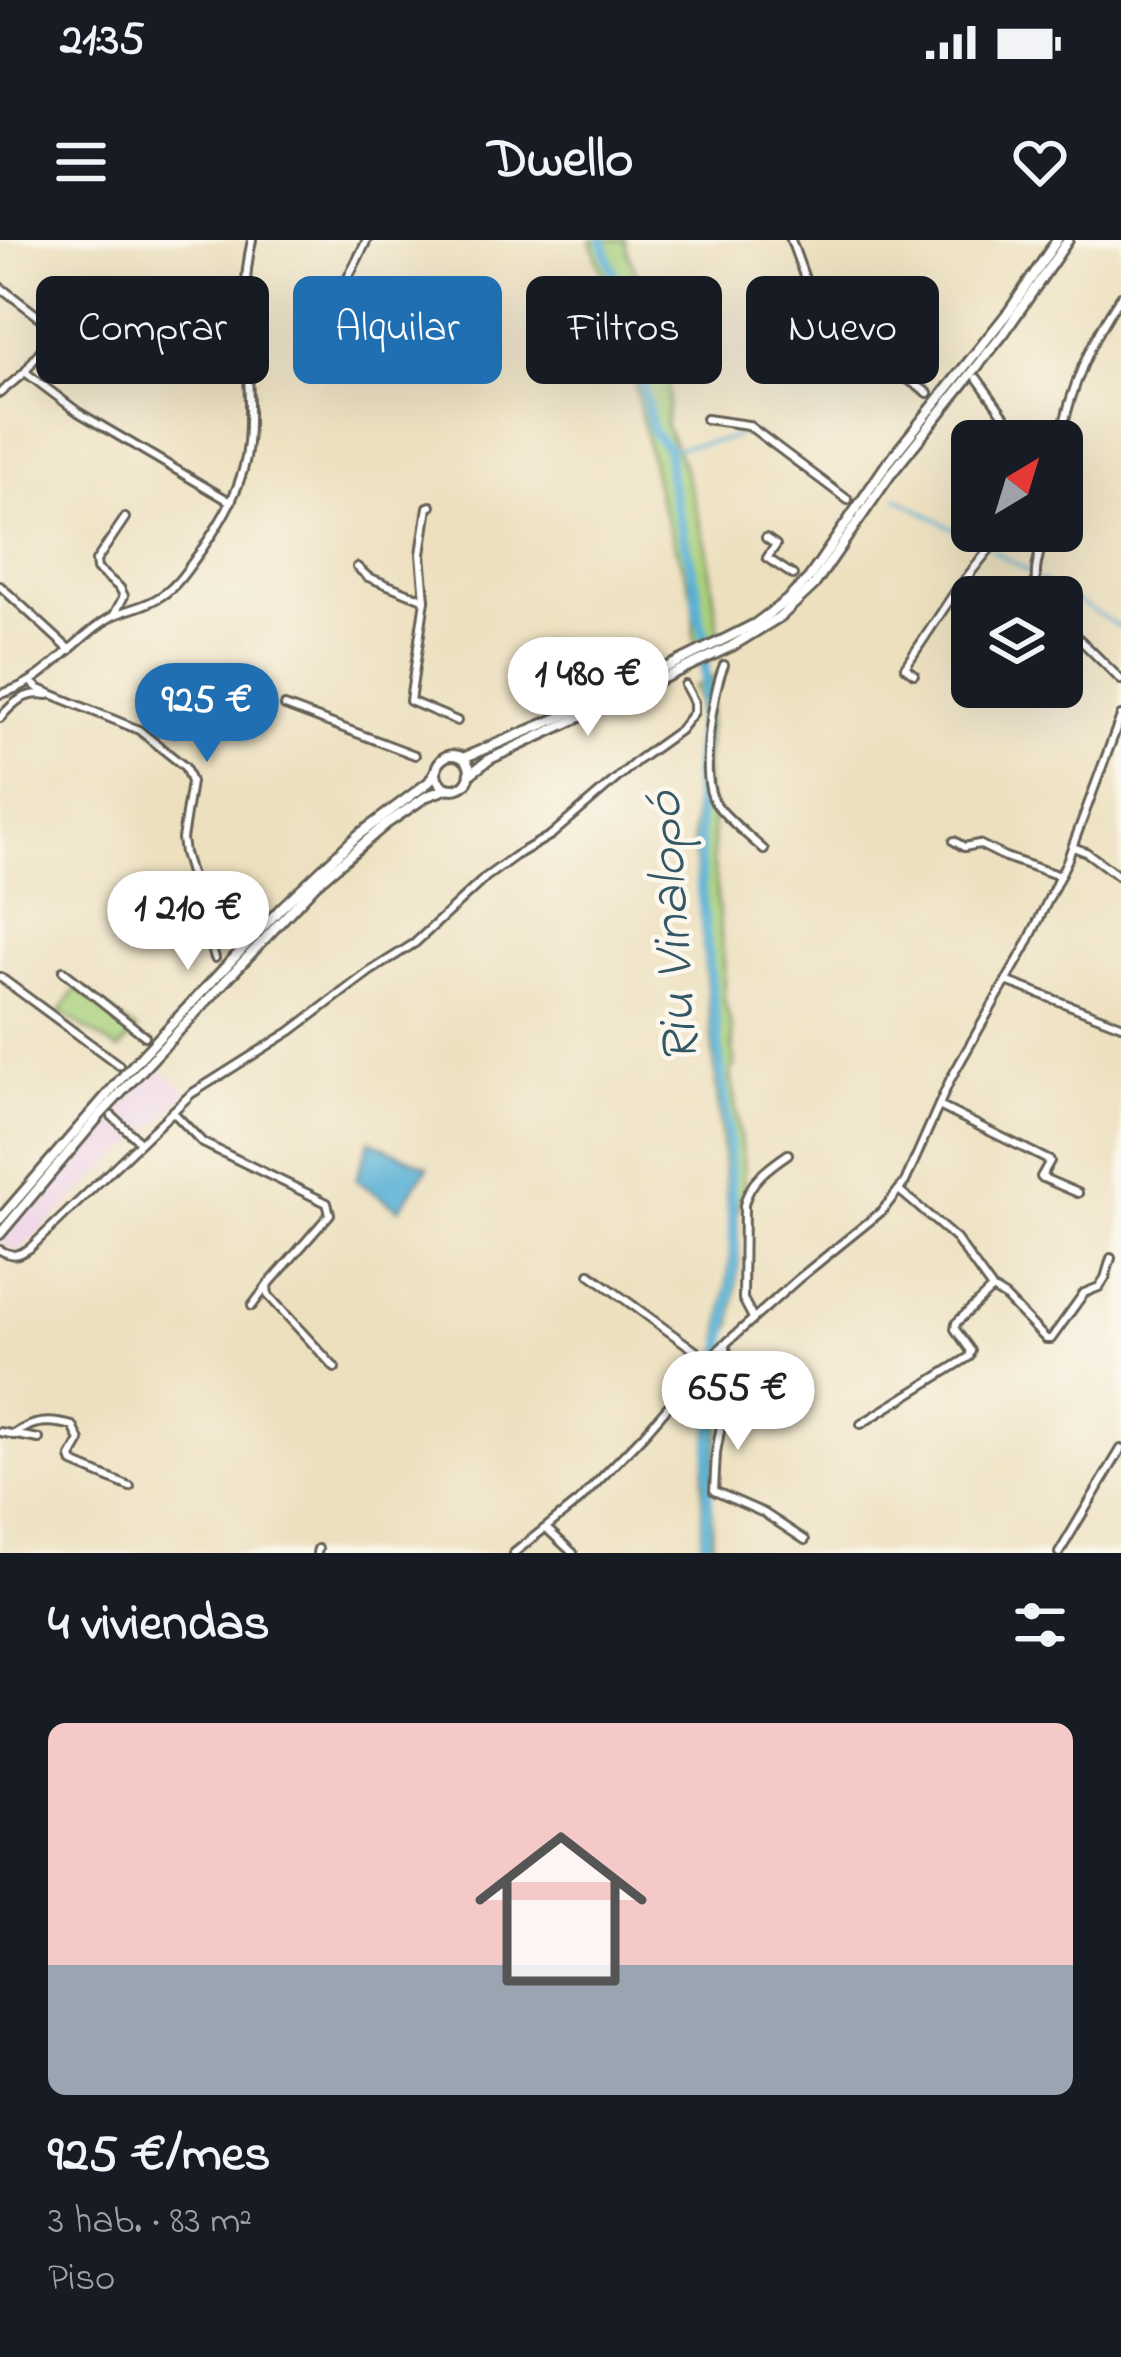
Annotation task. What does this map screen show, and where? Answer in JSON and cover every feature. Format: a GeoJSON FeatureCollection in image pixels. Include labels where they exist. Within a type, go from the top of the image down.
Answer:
{"type":"FeatureCollection","features":[{"type":"Feature","properties":{"kind":"main road"},"geometry":{"type":"LineString","coordinates":[[729,642],[772,613],[809,578],[886,465],[1010,310],[1057,240]]}},
{"type":"Feature","properties":{"kind":"main road"},"geometry":{"type":"LineString","coordinates":[[0,1234],[100,1115],[315,885],[386,824],[427,796],[461,788],[490,758],[781,616],[814,585],[890,475],[1017,315],[1068,240]]}},
{"type":"Feature","properties":{"kind":"main road"},"geometry":{"type":"LineString","coordinates":[[0,1220],[125,1074],[280,908],[326,862],[429,782],[444,758],[464,758],[682,665]]}},
{"type":"Feature","properties":{"kind":"main road"},"geometry":{"type":"LineString","coordinates":[[464,758],[470,774]]}},
{"type":"Feature","properties":{"kind":"main road"},"geometry":{"type":"LineString","coordinates":[[435,772],[446,788]]}},
{"type":"Feature","properties":{"kind":"street"},"geometry":{"type":"LineString","coordinates":[[0,694],[31,682],[113,616],[158,599],[176,585],[231,502],[248,444],[245,321],[251,240]]}},
{"type":"Feature","properties":{"kind":"street"},"geometry":{"type":"LineString","coordinates":[[349,276],[367,240]]}},
{"type":"Feature","properties":{"kind":"street"},"geometry":{"type":"LineString","coordinates":[[791,240],[804,276]]}},
{"type":"Feature","properties":{"kind":"street"},"geometry":{"type":"LineString","coordinates":[[0,287],[53,333],[25,373],[0,393]]}},
{"type":"Feature","properties":{"kind":"street"},"geometry":{"type":"LineString","coordinates":[[1065,420],[1081,365],[1121,296]]}},
{"type":"Feature","properties":{"kind":"street"},"geometry":{"type":"LineString","coordinates":[[25,373],[78,412],[231,502]]}},
{"type":"Feature","properties":{"kind":"street"},"geometry":{"type":"LineString","coordinates":[[977,378],[1007,420]]}},
{"type":"Feature","properties":{"kind":"street"},"geometry":{"type":"LineString","coordinates":[[915,384],[928,393]]}},
{"type":"Feature","properties":{"kind":"street"},"geometry":{"type":"LineString","coordinates":[[706,418],[748,425],[848,500]]}},
{"type":"Feature","properties":{"kind":"street"},"geometry":{"type":"LineString","coordinates":[[431,506],[421,554],[425,600],[410,700],[458,721]]}},
{"type":"Feature","properties":{"kind":"street"},"geometry":{"type":"LineString","coordinates":[[113,616],[124,596],[97,569],[96,561],[125,518]]}},
{"type":"Feature","properties":{"kind":"street"},"geometry":{"type":"LineString","coordinates":[[766,538],[776,545],[767,558],[793,575]]}},
{"type":"Feature","properties":{"kind":"street"},"geometry":{"type":"LineString","coordinates":[[914,674],[904,667],[987,552]]}},
{"type":"Feature","properties":{"kind":"street"},"geometry":{"type":"LineString","coordinates":[[357,567],[368,577],[425,600]]}},
{"type":"Feature","properties":{"kind":"street"},"geometry":{"type":"LineString","coordinates":[[0,586],[70,650]]}},
{"type":"Feature","properties":{"kind":"street"},"geometry":{"type":"LineString","coordinates":[[1083,643],[1121,680]]}},
{"type":"Feature","properties":{"kind":"street"},"geometry":{"type":"LineString","coordinates":[[724,665],[714,687],[709,787],[716,803],[764,850]]}},
{"type":"Feature","properties":{"kind":"street"},"geometry":{"type":"LineString","coordinates":[[31,682],[139,730],[185,767],[191,782],[184,853],[215,958]]}},
{"type":"Feature","properties":{"kind":"street"},"geometry":{"type":"LineString","coordinates":[[0,1250],[11,1256],[30,1248],[191,1094],[415,943],[487,878],[551,835],[680,730],[694,712],[685,685]]}},
{"type":"Feature","properties":{"kind":"street"},"geometry":{"type":"LineString","coordinates":[[0,718],[27,695],[63,698]]}},
{"type":"Feature","properties":{"kind":"street"},"geometry":{"type":"LineString","coordinates":[[285,706],[415,755]]}},
{"type":"Feature","properties":{"kind":"street"},"geometry":{"type":"LineString","coordinates":[[514,1553],[579,1501],[727,1341],[866,1226],[899,1190],[938,1105],[1060,875],[1121,716]]}},
{"type":"Feature","properties":{"kind":"street"},"geometry":{"type":"LineString","coordinates":[[954,841],[964,847],[980,844],[1060,875]]}},
{"type":"Feature","properties":{"kind":"street"},"geometry":{"type":"LineString","coordinates":[[1073,847],[1121,878]]}},
{"type":"Feature","properties":{"kind":"street"},"geometry":{"type":"LineString","coordinates":[[63,971],[145,1036]]}},
{"type":"Feature","properties":{"kind":"street"},"geometry":{"type":"LineString","coordinates":[[0,977],[119,1065]]}},
{"type":"Feature","properties":{"kind":"street"},"geometry":{"type":"LineString","coordinates":[[1006,981],[1121,1025]]}},
{"type":"Feature","properties":{"kind":"street"},"geometry":{"type":"LineString","coordinates":[[938,1105],[1050,1161],[1041,1177],[1078,1193]]}},
{"type":"Feature","properties":{"kind":"street"},"geometry":{"type":"LineString","coordinates":[[174,1112],[203,1143],[327,1203],[330,1214],[252,1306]]}},
{"type":"Feature","properties":{"kind":"street"},"geometry":{"type":"LineString","coordinates":[[112,1116],[141,1142]]}},
{"type":"Feature","properties":{"kind":"street"},"geometry":{"type":"LineString","coordinates":[[753,1318],[743,1300],[744,1204],[747,1191],[788,1154]]}},
{"type":"Feature","properties":{"kind":"street"},"geometry":{"type":"LineString","coordinates":[[899,1190],[956,1239],[992,1289],[1046,1339],[1051,1339],[1084,1292],[1099,1287],[1111,1258]]}},
{"type":"Feature","properties":{"kind":"street"},"geometry":{"type":"LineString","coordinates":[[590,1274],[709,1358]]}},
{"type":"Feature","properties":{"kind":"street"},"geometry":{"type":"LineString","coordinates":[[267,1286],[268,1295],[334,1368]]}},
{"type":"Feature","properties":{"kind":"street"},"geometry":{"type":"LineString","coordinates":[[861,1424],[969,1357],[971,1351],[955,1329],[956,1322],[992,1289]]}},
{"type":"Feature","properties":{"kind":"street"},"geometry":{"type":"LineString","coordinates":[[727,1341],[731,1370],[714,1491],[764,1513],[805,1540]]}},
{"type":"Feature","properties":{"kind":"street"},"geometry":{"type":"LineString","coordinates":[[13,1435],[43,1421],[73,1426],[80,1441],[71,1457],[73,1463],[130,1487]]}},
{"type":"Feature","properties":{"kind":"street"},"geometry":{"type":"LineString","coordinates":[[0,1432],[39,1439]]}},
{"type":"Feature","properties":{"kind":"street"},"geometry":{"type":"LineString","coordinates":[[1059,1553],[1121,1449]]}},
{"type":"Feature","properties":{"kind":"street"},"geometry":{"type":"LineString","coordinates":[[546,1528],[573,1553]]}},
{"type":"Feature","properties":{"kind":"shaded area"},"geometry":{"type":"Polygon","coordinates":[[[159,1066],[187,1092],[170,1112],[20,1251],[0,1246],[26,1210],[51,1182],[56,1183],[159,1066]]]}},
{"type":"Feature","properties":{"kind":"green space"},"geometry":{"type":"Polygon","coordinates":[[[591,240],[625,240],[638,276],[603,276],[591,240]]]}},
{"type":"Feature","properties":{"kind":"green space"},"geometry":{"type":"Polygon","coordinates":[[[635,384],[668,384],[665,424],[684,467],[707,546],[719,634],[697,644],[693,596],[659,498],[635,384]]]}},
{"type":"Feature","properties":{"kind":"green space"},"geometry":{"type":"Polygon","coordinates":[[[713,678],[705,773],[713,806],[724,999],[732,1030],[731,1074],[744,1189],[737,1214],[739,1261],[732,1324],[720,1337],[730,1231],[693,840],[698,700],[693,687],[713,678]]]}},
{"type":"Feature","properties":{"kind":"green space"},"geometry":{"type":"Polygon","coordinates":[[[77,988],[137,1030],[119,1050],[60,1012],[77,988]]]}},
{"type":"Feature","properties":{"kind":"green space"},"geometry":{"type":"Polygon","coordinates":[[[724,1353],[728,1372],[711,1492],[713,1553],[701,1553],[703,1480],[717,1362],[724,1353]]]}},
{"type":"Feature","properties":{"kind":"water"},"geometry":{"type":"Polygon","coordinates":[[[370,1140],[428,1167],[399,1209],[356,1180],[370,1140]]]}},
{"type":"Feature","properties":{"kind":"waterway","name":"Riu Vinalopó"},"geometry":{"type":"LineString","coordinates":[[602,240],[627,313],[653,432],[668,449],[670,480],[705,637],[697,767],[701,890],[728,1134],[735,1257],[710,1453],[705,1553]]}},
{"type":"Feature","properties":{"kind":"waterway"},"geometry":{"type":"LineString","coordinates":[[668,449],[751,432],[797,465]]}},
{"type":"Feature","properties":{"kind":"waterway"},"geometry":{"type":"LineString","coordinates":[[897,498],[951,527]]}},
{"type":"Feature","properties":{"kind":"waterway"},"geometry":{"type":"LineString","coordinates":[[995,552],[1032,574]]}},
{"type":"Feature","properties":{"kind":"waterway"},"geometry":{"type":"LineString","coordinates":[[1083,605],[1121,628]]}}]}
